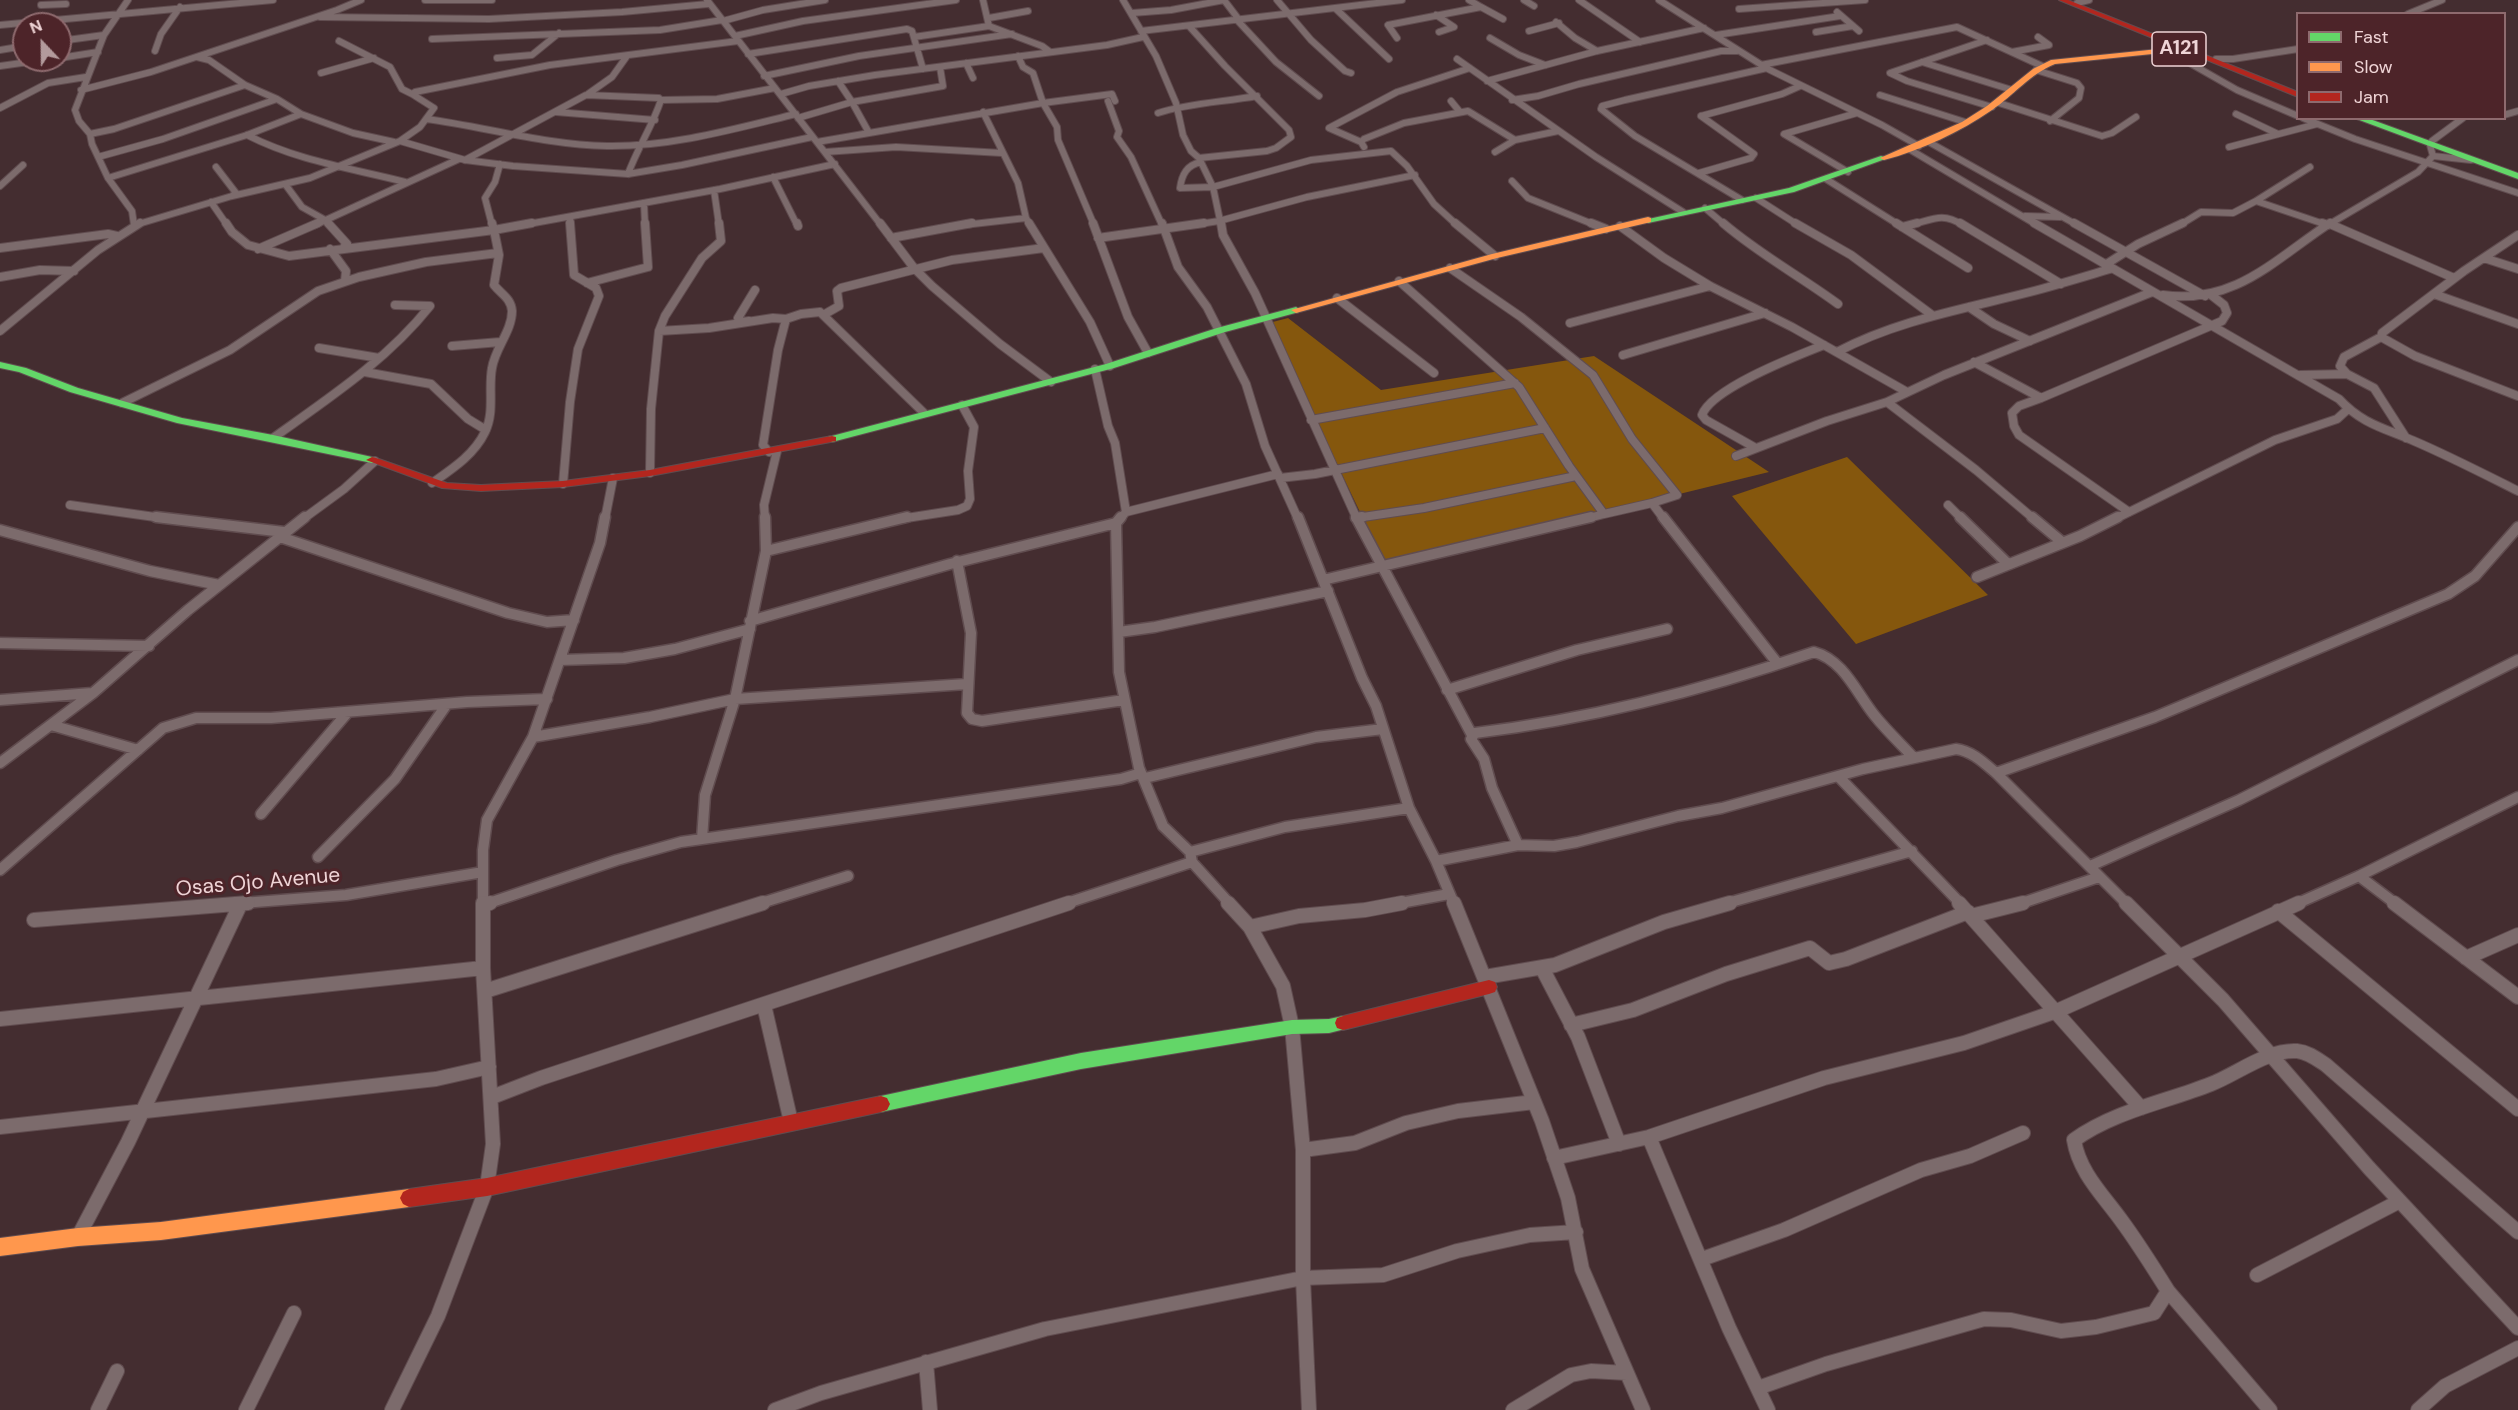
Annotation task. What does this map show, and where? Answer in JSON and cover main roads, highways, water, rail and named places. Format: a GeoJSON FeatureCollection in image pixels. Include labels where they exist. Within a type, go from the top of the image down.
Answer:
{"type":"FeatureCollection","features":[{"type":"Feature","properties":{"kind":"main road","name":"A121"},"geometry":{"type":"LineString","coordinates":[[2062,0],[2296,92]]}},
{"type":"Feature","properties":{"kind":"main road","name":"A121"},"geometry":{"type":"LineString","coordinates":[[2079,1],[2185,50],[2216,59],[2296,92]]}},
{"type":"Feature","properties":{"kind":"main road"},"geometry":{"type":"LineString","coordinates":[[0,365],[21,370],[74,390],[181,421],[273,438],[375,461],[432,483],[446,486],[481,488],[563,484],[650,473],[841,437],[924,413],[1110,366],[1221,330],[1494,256],[1606,229],[1791,190],[1848,172],[1965,122],[1995,105],[2039,68],[2069,59],[2185,50]]}},
{"type":"Feature","properties":{"kind":"main road"},"geometry":{"type":"LineString","coordinates":[[2363,120],[2432,147],[2518,174]]}},
{"type":"Feature","properties":{"kind":"main road"},"geometry":{"type":"LineString","coordinates":[[2376,120],[2432,147],[2518,174]]}},
{"type":"Feature","properties":{"kind":"main road"},"geometry":{"type":"LineString","coordinates":[[0,1247],[78,1237],[161,1231],[487,1187],[1081,1061],[1292,1027],[1329,1026],[1487,982]]}}]}
